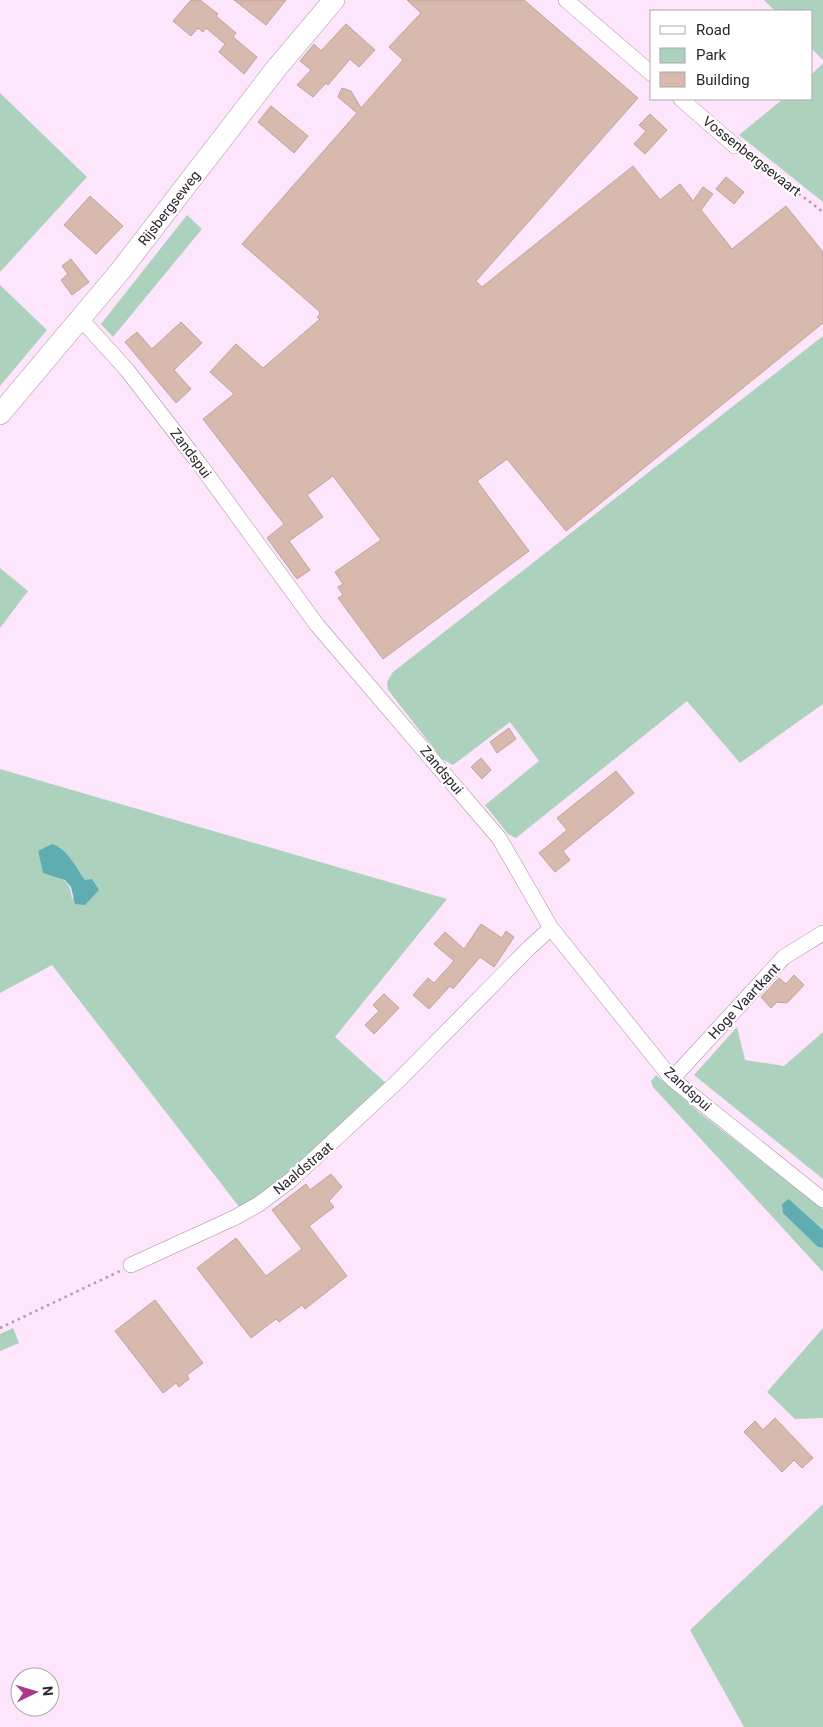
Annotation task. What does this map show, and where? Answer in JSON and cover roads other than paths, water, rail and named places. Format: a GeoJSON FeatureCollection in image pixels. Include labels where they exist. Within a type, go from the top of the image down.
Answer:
{"type":"FeatureCollection","features":[{"type":"Feature","properties":{"kind":"main road","name":"Rijsbergseweg"},"geometry":{"type":"LineString","coordinates":[[0,414],[159,222],[275,70],[334,0]]}},
{"type":"Feature","properties":{"kind":"street"},"geometry":{"type":"LineString","coordinates":[[566,0],[650,72]]}},
{"type":"Feature","properties":{"kind":"street","name":"Vossenbergsevaart"},"geometry":{"type":"LineString","coordinates":[[682,100],[735,146]]}},
{"type":"Feature","properties":{"kind":"street","name":"Zandspui"},"geometry":{"type":"LineString","coordinates":[[80,318],[127,370],[192,454],[317,625],[499,838],[551,928],[672,1079],[823,1200]]}},
{"type":"Feature","properties":{"kind":"street","name":"Naaldstraat"},"geometry":{"type":"LineString","coordinates":[[131,1266],[234,1218],[286,1184],[398,1081],[551,928]]}},
{"type":"Feature","properties":{"kind":"street","name":"Hoge Vaartkant"},"geometry":{"type":"LineString","coordinates":[[672,1079],[784,957],[823,933]]}}]}
